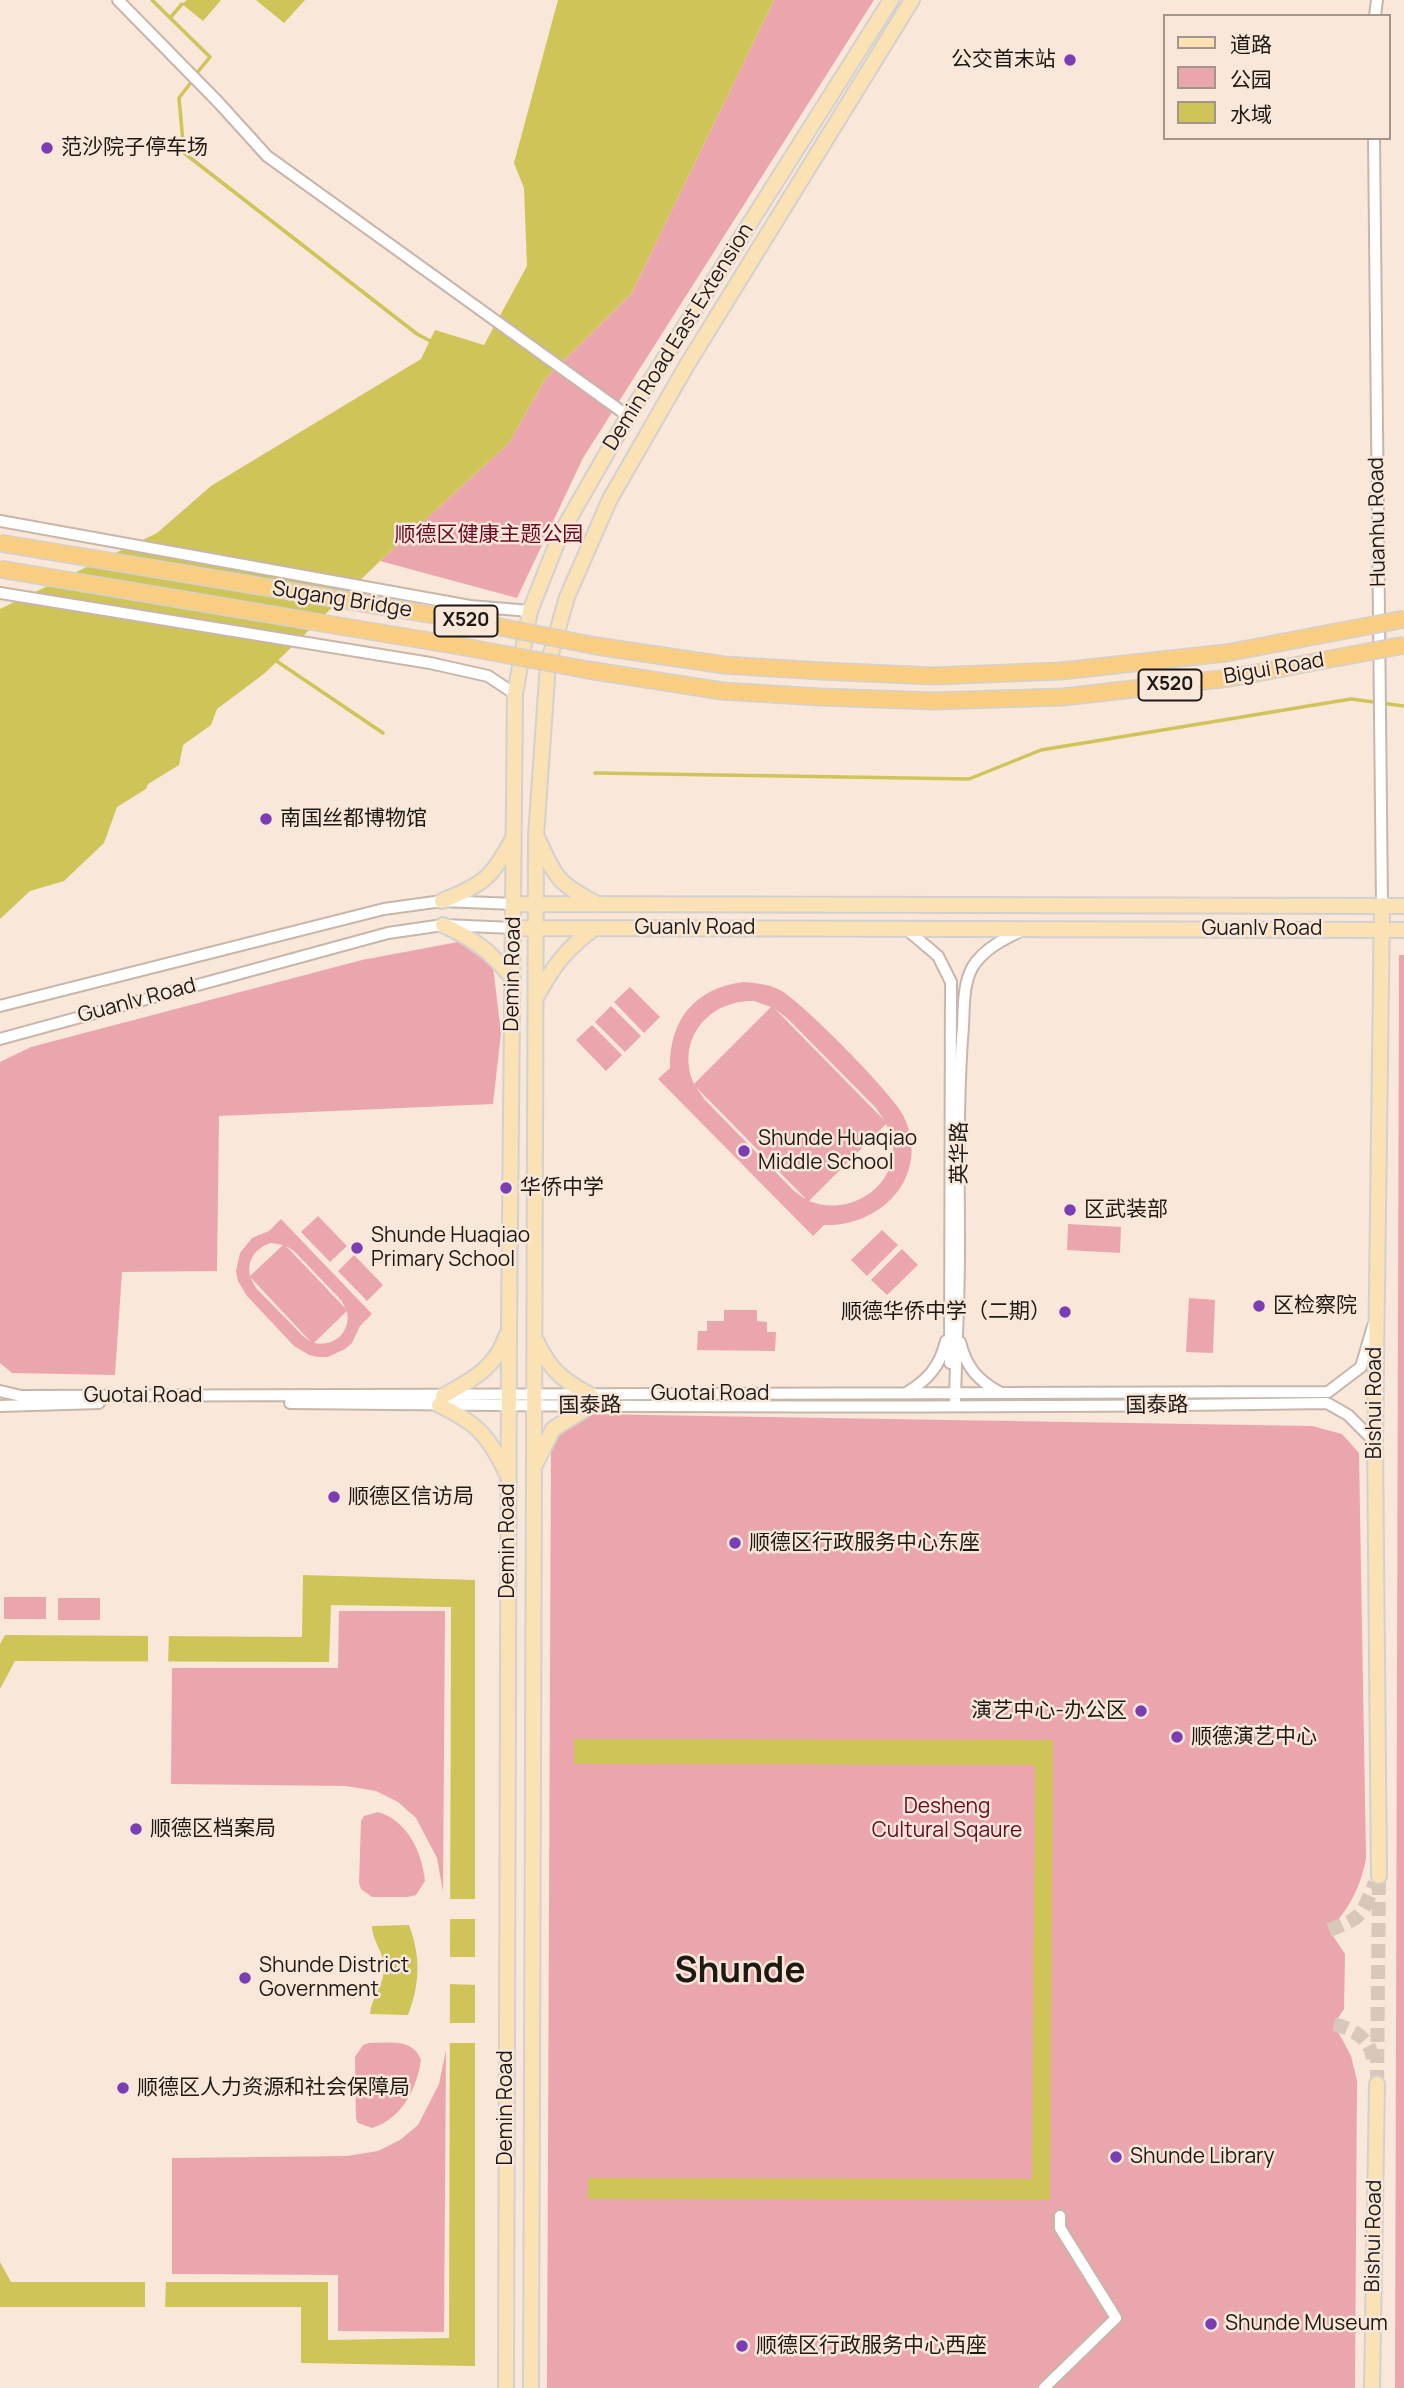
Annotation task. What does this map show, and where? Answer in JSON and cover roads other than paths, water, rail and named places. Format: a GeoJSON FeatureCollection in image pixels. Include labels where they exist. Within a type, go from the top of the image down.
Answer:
{"type":"FeatureCollection","features":[{"type":"Feature","properties":{"kind":"highway","name":"Sugang Bridge"},"geometry":{"type":"LineString","coordinates":[[0,543],[470,621],[596,646],[724,665],[934,676]]}},
{"type":"Feature","properties":{"kind":"highway","name":"Sugang Bridge"},"geometry":{"type":"LineString","coordinates":[[0,569],[722,691],[934,701]]}},
{"type":"Feature","properties":{"kind":"highway","name":"Bigui Road"},"geometry":{"type":"LineString","coordinates":[[934,676],[1061,671],[1226,653],[1404,619]]}},
{"type":"Feature","properties":{"kind":"highway","name":"Bigui Road"},"geometry":{"type":"LineString","coordinates":[[934,701],[1063,697],[1217,680],[1404,645]]}},
{"type":"Feature","properties":{"kind":"main road","name":"Demin Road East Extension"},"geometry":{"type":"LineString","coordinates":[[515,694],[530,611],[561,533],[628,416],[891,0]]}},
{"type":"Feature","properties":{"kind":"main road","name":"Demin Road East Extension"},"geometry":{"type":"LineString","coordinates":[[531,2388],[536,836],[548,664],[567,597],[610,499],[687,365],[912,0]]}},
{"type":"Feature","properties":{"kind":"main road","name":"Demin Road"},"geometry":{"type":"LineString","coordinates":[[506,2388],[509,1328],[515,694]]}},
{"type":"Feature","properties":{"kind":"main road"},"geometry":{"type":"LineString","coordinates":[[442,901],[479,885],[497,868],[514,836]]}},
{"type":"Feature","properties":{"kind":"main road"},"geometry":{"type":"LineString","coordinates":[[536,836],[555,876],[572,891],[595,903]]}},
{"type":"Feature","properties":{"kind":"main road","name":"Guanlv Road"},"geometry":{"type":"LineString","coordinates":[[514,904],[1404,906]]}},
{"type":"Feature","properties":{"kind":"main road","name":"Bishui Road"},"geometry":{"type":"LineString","coordinates":[[1379,1876],[1375,1316],[1382,905]]}},
{"type":"Feature","properties":{"kind":"main road"},"geometry":{"type":"LineString","coordinates":[[443,925],[475,941],[492,954],[513,979]]}},
{"type":"Feature","properties":{"kind":"main road"},"geometry":{"type":"LineString","coordinates":[[536,998],[555,964],[572,944],[595,927]]}},
{"type":"Feature","properties":{"kind":"main road","name":"Guanlv Road"},"geometry":{"type":"LineString","coordinates":[[513,928],[1404,930]]}},
{"type":"Feature","properties":{"kind":"main road"},"geometry":{"type":"LineString","coordinates":[[509,1328],[503,1347],[490,1366],[441,1401],[492,1444],[509,1476]]}},
{"type":"Feature","properties":{"kind":"main road"},"geometry":{"type":"LineString","coordinates":[[533,1471],[553,1429],[590,1400],[556,1374],[546,1361],[534,1335]]}},
{"type":"Feature","properties":{"kind":"main road","name":"Bishui Road"},"geometry":{"type":"LineString","coordinates":[[1371,2388],[1377,2084]]}},
{"type":"Feature","properties":{"kind":"street"},"geometry":{"type":"LineString","coordinates":[[118,0],[267,156],[628,416]]}},
{"type":"Feature","properties":{"kind":"street","name":"Huanhu Road"},"geometry":{"type":"LineString","coordinates":[[1374,140],[1382,905]]}},
{"type":"Feature","properties":{"kind":"street"},"geometry":{"type":"LineString","coordinates":[[0,521],[446,602],[530,611]]}},
{"type":"Feature","properties":{"kind":"street"},"geometry":{"type":"LineString","coordinates":[[0,593],[430,663],[488,677],[515,694]]}},
{"type":"Feature","properties":{"kind":"street","name":"Guanlv Road"},"geometry":{"type":"LineString","coordinates":[[1,1005],[384,909],[442,901],[514,904]]}},
{"type":"Feature","properties":{"kind":"street","name":"Guanlv Road"},"geometry":{"type":"LineString","coordinates":[[0,1039],[388,933],[443,925],[513,928]]}},
{"type":"Feature","properties":{"kind":"street","name":"英华路"},"geometry":{"type":"LineString","coordinates":[[906,929],[938,956],[951,982],[953,1335]]}},
{"type":"Feature","properties":{"kind":"street","name":"英华路"},"geometry":{"type":"LineString","coordinates":[[952,1407],[960,1062],[968,979],[973,967],[993,946],[1026,929]]}},
{"type":"Feature","properties":{"kind":"street","name":"Guotai Road"},"geometry":{"type":"LineString","coordinates":[[590,1400],[905,1393],[1328,1392],[1361,1367],[1375,1316]]}},
{"type":"Feature","properties":{"kind":"street"},"geometry":{"type":"LineString","coordinates":[[905,1393],[923,1383],[932,1373],[953,1335]]}},
{"type":"Feature","properties":{"kind":"street"},"geometry":{"type":"LineString","coordinates":[[953,1335],[967,1364],[986,1385],[1003,1394]]}},
{"type":"Feature","properties":{"kind":"street","name":"Guotai Road"},"geometry":{"type":"LineString","coordinates":[[0,1391],[35,1396],[533,1401]]}},
{"type":"Feature","properties":{"kind":"street"},"geometry":{"type":"LineString","coordinates":[[0,1406],[160,1402],[441,1401]]}},
{"type":"Feature","properties":{"kind":"street","name":"国泰路"},"geometry":{"type":"LineString","coordinates":[[533,1401],[952,1407],[1327,1403],[1348,1415],[1375,1441]]}},
{"type":"Feature","properties":{"kind":"street"},"geometry":{"type":"LineString","coordinates":[[1044,2388],[1116,2318],[1060,2228],[1060,2216]]}},
{"type":"Feature","properties":{"kind":"water"},"geometry":{"type":"Polygon","coordinates":[[[187,0],[221,0],[203,21],[182,4],[187,0]]]}},
{"type":"Feature","properties":{"kind":"water"},"geometry":{"type":"Polygon","coordinates":[[[256,0],[305,0],[284,23],[256,0]]]}},
{"type":"Feature","properties":{"kind":"water"},"geometry":{"type":"Polygon","coordinates":[[[558,0],[774,0],[631,294],[545,379],[509,443],[380,561],[265,673],[217,709],[211,725],[183,745],[179,765],[117,807],[104,843],[64,881],[30,891],[0,919],[0,609],[157,533],[211,486],[421,359],[435,330],[484,345],[527,266],[524,188],[514,163],[558,0]]]}},
{"type":"Feature","properties":{"kind":"water"},"geometry":{"type":"Polygon","coordinates":[[[303,1575],[475,1580],[475,2366],[301,2363],[301,2307],[0,2307],[0,2262],[11,2282],[328,2282],[328,2340],[449,2338],[451,1607],[331,1605],[329,1662],[15,1661],[0,1689],[0,1644],[5,1635],[302,1637],[303,1575]]]}},
{"type":"Feature","properties":{"kind":"water"},"geometry":{"type":"Polygon","coordinates":[[[574,1739],[1053,1740],[1050,2200],[588,2199],[588,2178],[1032,2179],[1035,1765],[574,1764],[574,1739]]]}},
{"type":"Feature","properties":{"kind":"water"},"geometry":{"type":"Polygon","coordinates":[[[409,1925],[416,1948],[418,1970],[408,2015],[370,2014],[384,1970],[383,1958],[372,1926],[409,1925]]]}},
{"type":"Feature","properties":{"kind":"waterway"},"geometry":{"type":"LineString","coordinates":[[152,0],[210,57],[196,74]]}},
{"type":"Feature","properties":{"kind":"waterway"},"geometry":{"type":"LineString","coordinates":[[170,18],[182,4]]}},
{"type":"Feature","properties":{"kind":"waterway"},"geometry":{"type":"LineString","coordinates":[[192,81],[179,98],[184,153],[417,334],[434,343]]}},
{"type":"Feature","properties":{"kind":"waterway"},"geometry":{"type":"LineString","coordinates":[[275,660],[383,733]]}},
{"type":"Feature","properties":{"kind":"waterway"},"geometry":{"type":"LineString","coordinates":[[595,773],[969,779],[1041,750],[1351,699],[1404,706]]}},
{"type":"Feature","properties":{"kind":"tunnel"},"geometry":{"type":"LineString","coordinates":[[1377,2084],[1379,1876]]}},
{"type":"Feature","properties":{"kind":"tunnel"},"geometry":{"type":"LineString","coordinates":[[1329,1930],[1349,1922],[1359,1914],[1375,1883]]}},
{"type":"Feature","properties":{"kind":"tunnel"},"geometry":{"type":"LineString","coordinates":[[1334,2024],[1348,2029],[1364,2040],[1373,2059]]}},
{"type":"Feature","properties":{"kind":"place","name":"公交首末站"},"geometry":{"type":"Point","coordinates":[1070,60]}},
{"type":"Feature","properties":{"kind":"place","name":"范沙院子停车场"},"geometry":{"type":"Point","coordinates":[47,148]}},
{"type":"Feature","properties":{"kind":"place","name":"南国丝都博物馆"},"geometry":{"type":"Point","coordinates":[266,819]}},
{"type":"Feature","properties":{"kind":"place","name":"Shunde Huaqiao Middle School"},"geometry":{"type":"Point","coordinates":[744,1151]}},
{"type":"Feature","properties":{"kind":"place","name":"华侨中学"},"geometry":{"type":"Point","coordinates":[506,1188]}},
{"type":"Feature","properties":{"kind":"place","name":"区武装部"},"geometry":{"type":"Point","coordinates":[1070,1210]}},
{"type":"Feature","properties":{"kind":"place","name":"Shunde Huaqiao Primary School"},"geometry":{"type":"Point","coordinates":[357,1248]}},
{"type":"Feature","properties":{"kind":"place","name":"区检察院"},"geometry":{"type":"Point","coordinates":[1259,1306]}},
{"type":"Feature","properties":{"kind":"place","name":"顺德华侨中学（二期）"},"geometry":{"type":"Point","coordinates":[1065,1312]}},
{"type":"Feature","properties":{"kind":"place","name":"顺德区信访局"},"geometry":{"type":"Point","coordinates":[334,1497]}},
{"type":"Feature","properties":{"kind":"place","name":"顺德区行政服务中心东座"},"geometry":{"type":"Point","coordinates":[735,1543]}},
{"type":"Feature","properties":{"kind":"place","name":"演艺中心-办公区"},"geometry":{"type":"Point","coordinates":[1141,1711]}},
{"type":"Feature","properties":{"kind":"place","name":"顺德演艺中心"},"geometry":{"type":"Point","coordinates":[1177,1737]}},
{"type":"Feature","properties":{"kind":"place","name":"顺德区档案局"},"geometry":{"type":"Point","coordinates":[136,1829]}},
{"type":"Feature","properties":{"kind":"place","name":"Shunde District Government"},"geometry":{"type":"Point","coordinates":[245,1978]}},
{"type":"Feature","properties":{"kind":"place","name":"顺德区人力资源和社会保障局"},"geometry":{"type":"Point","coordinates":[123,2088]}},
{"type":"Feature","properties":{"kind":"place","name":"Shunde Library"},"geometry":{"type":"Point","coordinates":[1116,2157]}},
{"type":"Feature","properties":{"kind":"place","name":"Shunde Museum"},"geometry":{"type":"Point","coordinates":[1211,2324]}},
{"type":"Feature","properties":{"kind":"place","name":"顺德区行政服务中心西座"},"geometry":{"type":"Point","coordinates":[742,2346]}},
{"type":"Feature","properties":{"kind":"district","name":"Shunde"},"geometry":{"type":"Point","coordinates":[740,1972]}},
{"type":"Feature","properties":{"kind":"park label","name":"顺德区健康主题公园"},"geometry":{"type":"Point","coordinates":[489,535]}},
{"type":"Feature","properties":{"kind":"park label","name":"Desheng Cultural Sqaure"},"geometry":{"type":"Point","coordinates":[947,1819]}}]}
